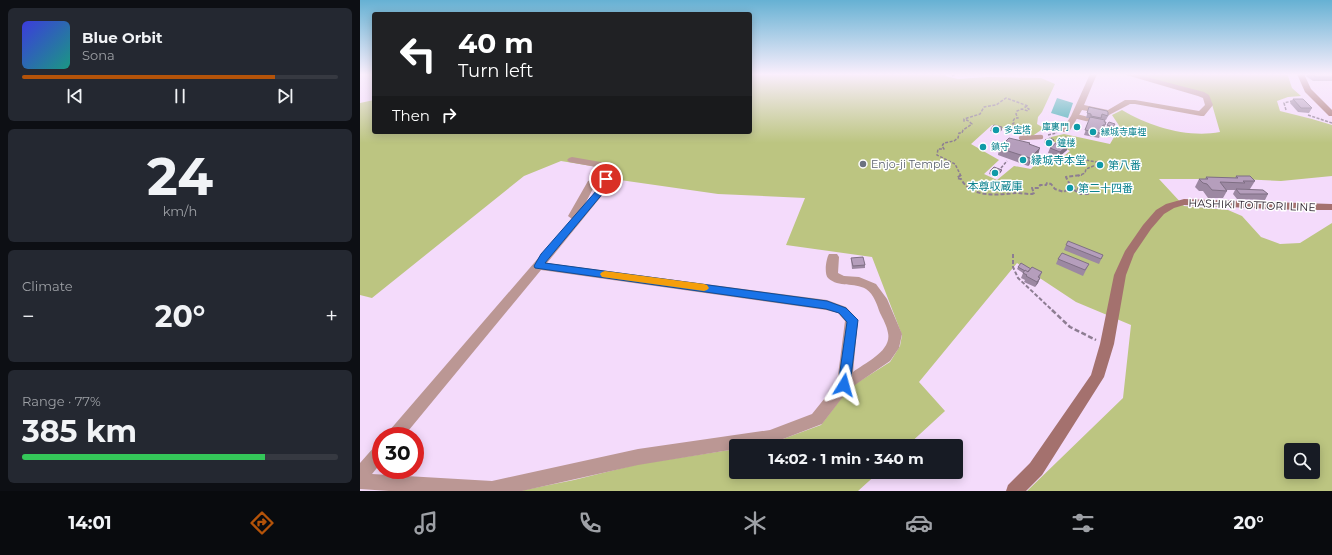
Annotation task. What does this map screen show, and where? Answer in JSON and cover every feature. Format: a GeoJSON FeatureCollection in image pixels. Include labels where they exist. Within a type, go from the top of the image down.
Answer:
{"type":"FeatureCollection","features":[{"type":"Feature","properties":{"kind":"main road"},"geometry":{"type":"LineString","coordinates":[[1315,97],[1332,114]]}},
{"type":"Feature","properties":{"kind":"main road","name":"HASHIKI TOTTORI LINE"},"geometry":{"type":"LineString","coordinates":[[1014,491],[1036,469],[1097,377],[1107,344],[1120,275],[1129,254],[1147,227],[1160,212],[1170,206],[1184,202],[1332,207]]}},
{"type":"Feature","properties":{"kind":"street"},"geometry":{"type":"LineString","coordinates":[[1066,130],[1075,116],[1084,97]]}},
{"type":"Feature","properties":{"kind":"street"},"geometry":{"type":"LineString","coordinates":[[1080,106],[1109,113],[1128,102],[1135,102],[1201,114],[1209,105],[1208,100],[1204,97]]}},
{"type":"Feature","properties":{"kind":"street"},"geometry":{"type":"LineString","coordinates":[[402,427],[538,266],[544,256],[601,191],[612,167],[572,160]]}},
{"type":"Feature","properties":{"kind":"street"},"geometry":{"type":"LineString","coordinates":[[573,223],[571,221],[591,183]]}},
{"type":"Feature","properties":{"kind":"street"},"geometry":{"type":"LineString","coordinates":[[360,481],[492,489],[638,457],[770,436],[817,419],[844,385],[885,357],[894,344],[895,334],[881,299],[872,287],[859,281],[842,280],[832,275],[833,257]]}},
{"type":"Feature","properties":{"kind":"street"},"geometry":{"type":"LineString","coordinates":[[538,266],[827,305],[842,310],[852,320],[844,385]]}},
{"type":"Feature","properties":{"kind":"street"},"geometry":{"type":"LineString","coordinates":[[360,475],[372,461]]}},
{"type":"Feature","properties":{"kind":"lane"},"geometry":{"type":"LineString","coordinates":[[1075,116],[1087,119]]}},
{"type":"Feature","properties":{"kind":"lane"},"geometry":{"type":"LineString","coordinates":[[1021,135],[1041,137]]}},
{"type":"Feature","properties":{"kind":"path"},"geometry":{"type":"LineString","coordinates":[[1021,135],[1021,130],[1023,130],[1020,127],[1016,127],[1012,123],[1014,123],[1014,118],[1018,118],[1017,111],[1028,111],[1025,107],[1028,106],[1019,101],[1006,98],[994,106],[984,107],[984,110],[980,115],[977,114],[964,119],[964,121],[967,120],[972,124],[963,130],[962,133],[959,133],[960,136],[955,140],[944,143],[942,146],[944,149],[938,149],[937,155],[949,160],[960,170],[961,176],[957,178],[961,179],[964,185],[966,184],[972,191],[994,197],[1017,193],[1028,195],[1034,193],[1032,188],[1039,188],[1040,185],[1046,185],[1047,183],[1051,184],[1055,189],[1064,192],[1070,187],[1079,194],[1088,194],[1070,185],[1066,177],[1081,176],[1085,173],[1086,169],[1096,165],[1102,165],[1100,163],[1096,164],[1078,158],[1062,160],[1053,159],[1052,157],[1043,159]]}},
{"type":"Feature","properties":{"kind":"path"},"geometry":{"type":"LineString","coordinates":[[1286,110],[1284,103],[1295,100]]}},
{"type":"Feature","properties":{"kind":"path"},"geometry":{"type":"LineString","coordinates":[[1308,115],[1332,123]]}},
{"type":"Feature","properties":{"kind":"path"},"geometry":{"type":"LineString","coordinates":[[1041,137],[1066,130]]}},
{"type":"Feature","properties":{"kind":"path"},"geometry":{"type":"LineString","coordinates":[[1001,168],[1007,161]]}},
{"type":"Feature","properties":{"kind":"path"},"geometry":{"type":"LineString","coordinates":[[1014,254],[1012,263],[1015,274],[1020,281],[1038,296],[1067,326],[1081,335],[1107,344]]}},
{"type":"Feature","properties":{"kind":"shaded area"},"geometry":{"type":"Polygon","coordinates":[[[752,97],[1049,97],[1038,117],[1037,124],[1044,128],[1031,137],[992,125],[971,144],[999,160],[984,174],[997,180],[1014,166],[1031,169],[1042,156],[1060,159],[1070,151],[1051,140],[1051,137],[1064,134],[1110,144],[1120,127],[1112,115],[1122,110],[1157,126],[1170,130],[1208,133],[1220,132],[1211,101],[1208,97],[1289,97],[1277,101],[1280,111],[1332,125],[1332,176],[1281,181],[1239,179],[1159,179],[1184,206],[1228,210],[1242,216],[1261,237],[1280,244],[1300,243],[1332,223],[1332,491],[1027,491],[1123,398],[1131,325],[1076,302],[1017,263],[919,382],[945,411],[915,439],[783,439],[821,425],[849,388],[890,362],[900,346],[902,335],[872,257],[786,245],[805,198],[718,194],[613,179],[616,170],[561,161],[524,176],[372,298],[360,295],[360,103],[372,100],[372,134],[752,134],[752,97]]]}},
{"type":"Feature","properties":{"kind":"shaded area"},"geometry":{"type":"Polygon","coordinates":[[[1057,98],[1073,103],[1068,118],[1051,113],[1057,98]]]}},
{"type":"Feature","properties":{"kind":"shaded area"},"geometry":{"type":"Polygon","coordinates":[[[729,450],[729,479],[871,479],[858,491],[519,491],[574,480],[639,464],[729,450]]]}},
{"type":"Feature","properties":{"kind":"building"},"geometry":{"type":"Polygon","coordinates":[[[1293,99],[1303,99],[1312,108],[1301,108],[1293,99]]]}},
{"type":"Feature","properties":{"kind":"building"},"geometry":{"type":"Polygon","coordinates":[[[1089,107],[1107,111],[1108,116],[1102,114],[1101,118],[1091,116],[1091,114],[1087,113],[1089,107]]]}},
{"type":"Feature","properties":{"kind":"building"},"geometry":{"type":"Polygon","coordinates":[[[1090,117],[1105,120],[1105,125],[1103,125],[1100,133],[1085,130],[1090,117]]]}},
{"type":"Feature","properties":{"kind":"building"},"geometry":{"type":"Polygon","coordinates":[[[1109,122],[1115,124],[1113,127],[1107,125],[1109,122]]]}},
{"type":"Feature","properties":{"kind":"building"},"geometry":{"type":"Polygon","coordinates":[[[994,125],[1002,127],[999,131],[991,129],[994,125]]]}},
{"type":"Feature","properties":{"kind":"building"},"geometry":{"type":"Polygon","coordinates":[[[1009,138],[1030,143],[1029,144],[1040,148],[1030,158],[999,148],[1009,138]]]}},
{"type":"Feature","properties":{"kind":"building"},"geometry":{"type":"Polygon","coordinates":[[[1050,138],[1054,140],[1049,142],[1045,140],[1050,138]]]}},
{"type":"Feature","properties":{"kind":"building"},"geometry":{"type":"Polygon","coordinates":[[[1058,141],[1068,145],[1060,152],[1050,148],[1058,141]]]}},
{"type":"Feature","properties":{"kind":"building"},"geometry":{"type":"Polygon","coordinates":[[[994,167],[1002,170],[998,174],[990,171],[994,167]]]}},
{"type":"Feature","properties":{"kind":"building"},"geometry":{"type":"Polygon","coordinates":[[[1236,176],[1250,176],[1255,181],[1243,181],[1245,183],[1220,182],[1227,191],[1212,190],[1207,184],[1203,183],[1199,179],[1208,179],[1206,177],[1238,178],[1236,176]]]}},
{"type":"Feature","properties":{"kind":"building"},"geometry":{"type":"Polygon","coordinates":[[[1236,189],[1263,190],[1268,194],[1240,194],[1236,189]]]}},
{"type":"Feature","properties":{"kind":"building"},"geometry":{"type":"Polygon","coordinates":[[[1068,241],[1103,255],[1101,259],[1066,245],[1068,241]]]}},
{"type":"Feature","properties":{"kind":"building"},"geometry":{"type":"Polygon","coordinates":[[[1062,253],[1089,264],[1085,270],[1058,259],[1062,253]]]}},
{"type":"Feature","properties":{"kind":"building"},"geometry":{"type":"Polygon","coordinates":[[[863,257],[865,265],[853,266],[851,258],[863,257]]]}},
{"type":"Feature","properties":{"kind":"building"},"geometry":{"type":"Polygon","coordinates":[[[1021,263],[1031,269],[1027,272],[1018,267],[1021,263]]]}},
{"type":"Feature","properties":{"kind":"building"},"geometry":{"type":"Polygon","coordinates":[[[1032,267],[1042,272],[1038,277],[1040,278],[1037,282],[1023,273],[1025,270],[1028,272],[1032,267]]]}},
{"type":"Feature","properties":{"kind":"slow traffic"},"geometry":{"type":"LineString","coordinates":[[605,274],[704,288]]}},
{"type":"Feature","properties":{"kind":"place","name":"庫裏門"},"geometry":{"type":"Point","coordinates":[1077,127]}},
{"type":"Feature","properties":{"kind":"place","name":"多宝塔"},"geometry":{"type":"Point","coordinates":[996,130]}},
{"type":"Feature","properties":{"kind":"place","name":"縁城寺庫裡"},"geometry":{"type":"Point","coordinates":[1093,132]}},
{"type":"Feature","properties":{"kind":"place","name":"鐘楼"},"geometry":{"type":"Point","coordinates":[1049,143]}},
{"type":"Feature","properties":{"kind":"place","name":"鎮守"},"geometry":{"type":"Point","coordinates":[983,147]}},
{"type":"Feature","properties":{"kind":"place","name":"縁城寺本堂"},"geometry":{"type":"Point","coordinates":[1023,160]}},
{"type":"Feature","properties":{"kind":"place","name":"Enjo-ji Temple"},"geometry":{"type":"Point","coordinates":[863,164]}},
{"type":"Feature","properties":{"kind":"place","name":"第八番"},"geometry":{"type":"Point","coordinates":[1100,165]}},
{"type":"Feature","properties":{"kind":"place","name":"本尊収蔵庫"},"geometry":{"type":"Point","coordinates":[995,173]}},
{"type":"Feature","properties":{"kind":"place","name":"第二十四番"},"geometry":{"type":"Point","coordinates":[1070,188]}},
{"type":"Feature","properties":{"kind":"route"},"geometry":{"type":"LineString","coordinates":[[606,179],[601,191],[544,256],[538,266],[827,305],[842,310],[852,320],[844,385]]}}]}
